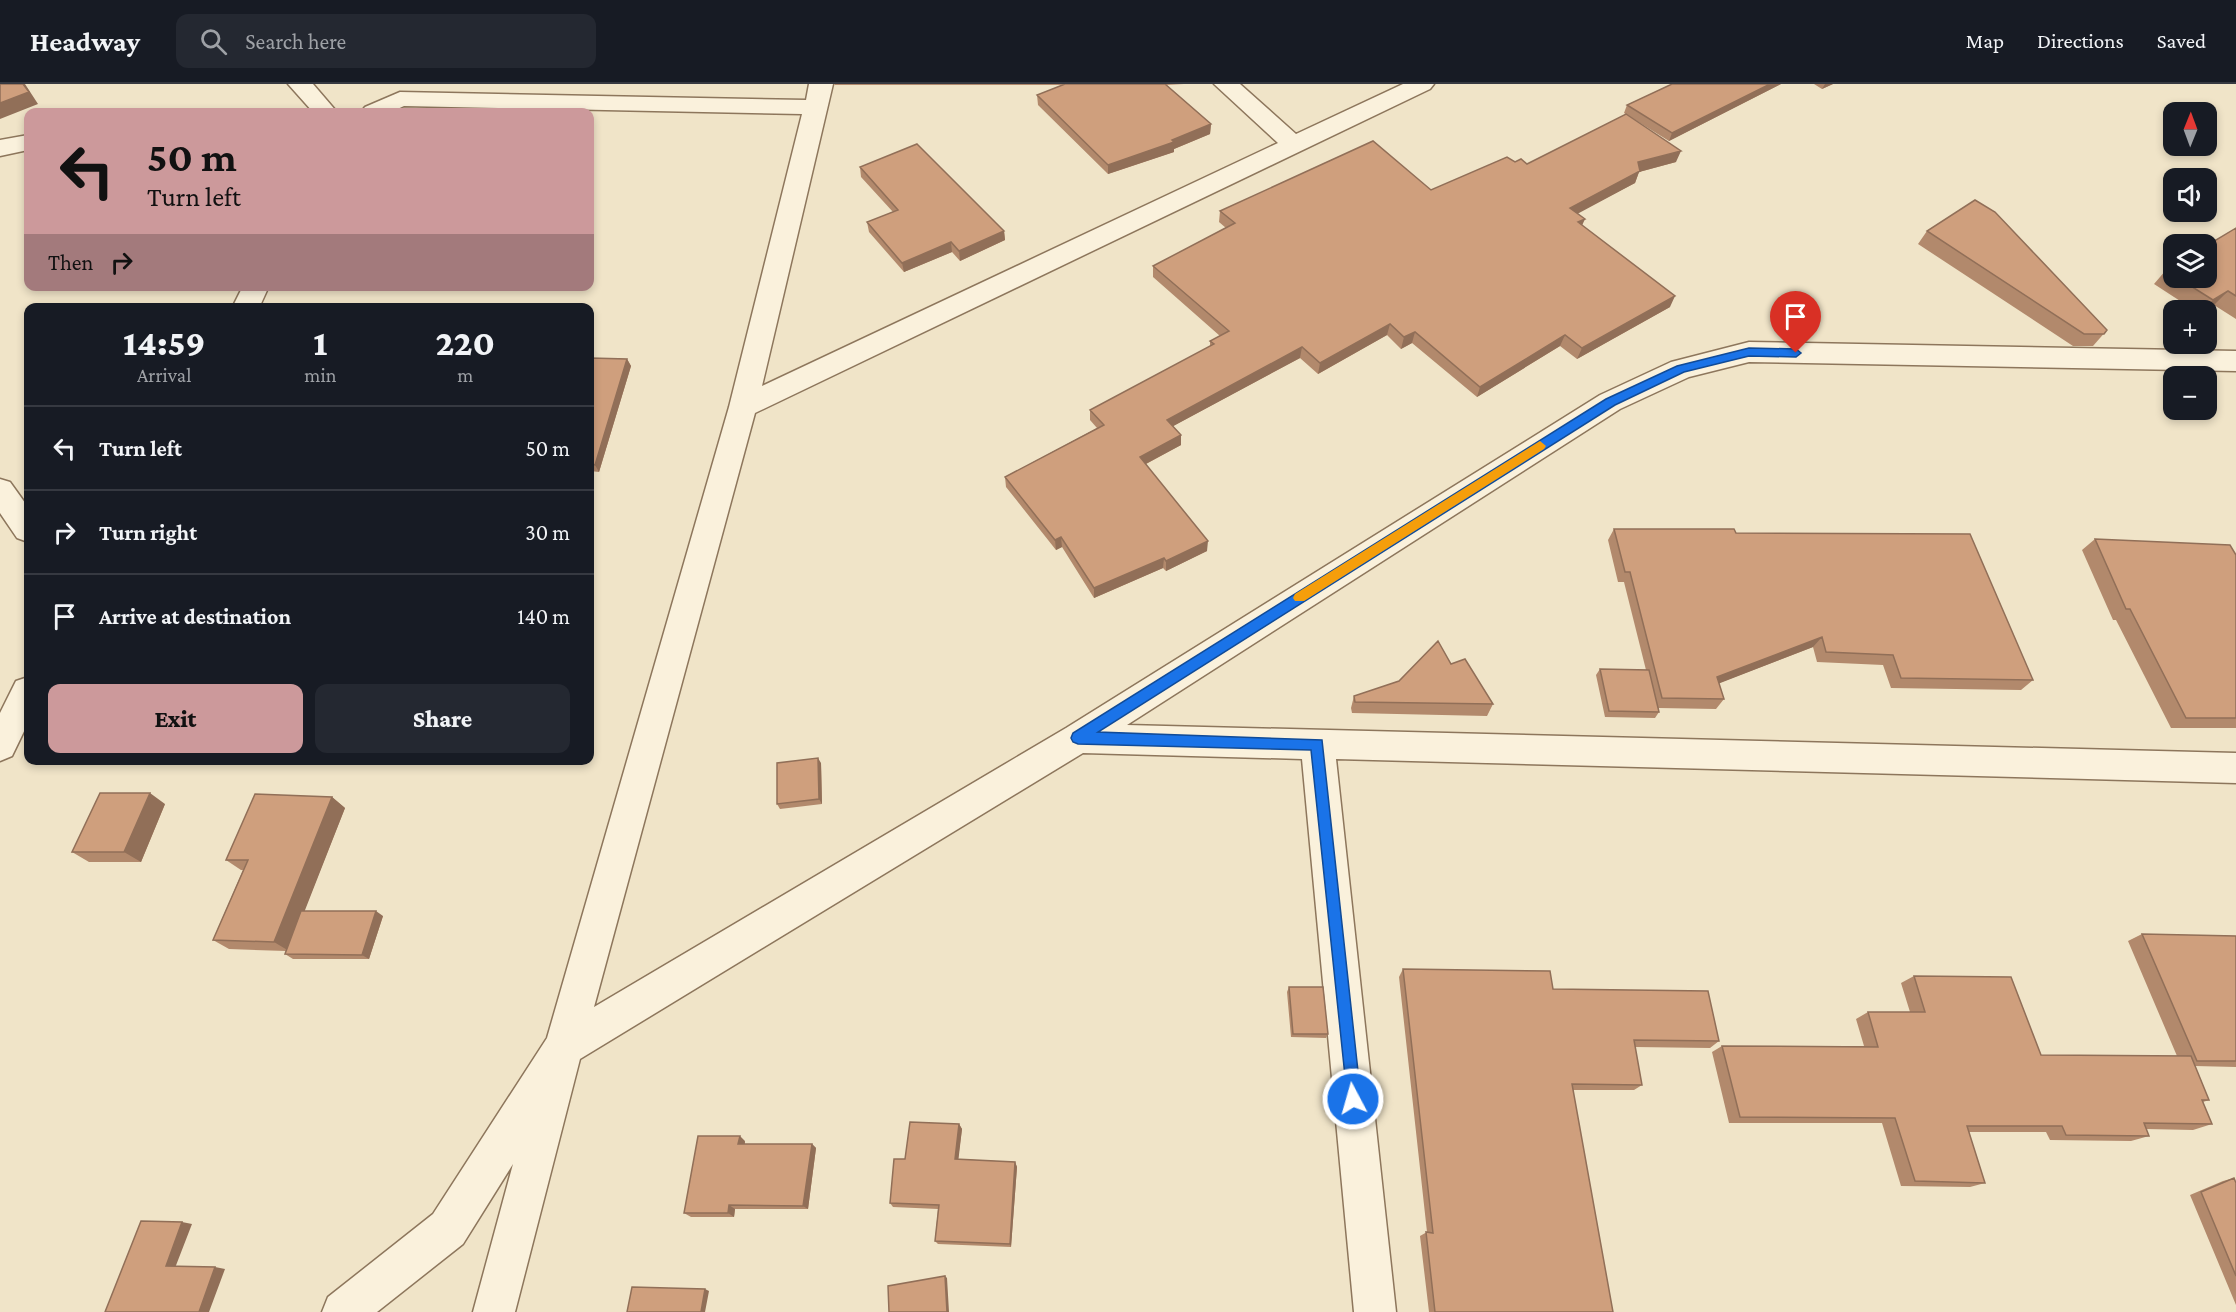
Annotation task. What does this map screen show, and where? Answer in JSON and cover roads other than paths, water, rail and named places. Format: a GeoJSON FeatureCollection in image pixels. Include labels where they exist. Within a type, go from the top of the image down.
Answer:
{"type":"FeatureCollection","features":[{"type":"Feature","properties":{"kind":"street"},"geometry":{"type":"LineString","coordinates":[[300,84],[321,108]]}},
{"type":"Feature","properties":{"kind":"street"},"geometry":{"type":"LineString","coordinates":[[1226,84],[1295,146]]}},
{"type":"Feature","properties":{"kind":"street"},"geometry":{"type":"LineString","coordinates":[[743,407],[1422,84]]}},
{"type":"Feature","properties":{"kind":"street"},"geometry":{"type":"LineString","coordinates":[[381,108],[400,98],[818,96],[743,407],[564,1047],[494,1312]]}},
{"type":"Feature","properties":{"kind":"street"},"geometry":{"type":"LineString","coordinates":[[0,148],[24,144]]}},
{"type":"Feature","properties":{"kind":"street"},"geometry":{"type":"LineString","coordinates":[[343,1312],[448,1229],[564,1047],[1078,738],[1610,402],[1681,369],[1749,352],[2236,361]]}},
{"type":"Feature","properties":{"kind":"street"},"geometry":{"type":"LineString","coordinates":[[0,490],[24,524]]}},
{"type":"Feature","properties":{"kind":"street"},"geometry":{"type":"LineString","coordinates":[[0,746],[24,699]]}},
{"type":"Feature","properties":{"kind":"street"},"geometry":{"type":"LineString","coordinates":[[1078,738],[2236,768]]}},
{"type":"Feature","properties":{"kind":"street"},"geometry":{"type":"LineString","coordinates":[[1317,744],[1375,1312]]}}]}
